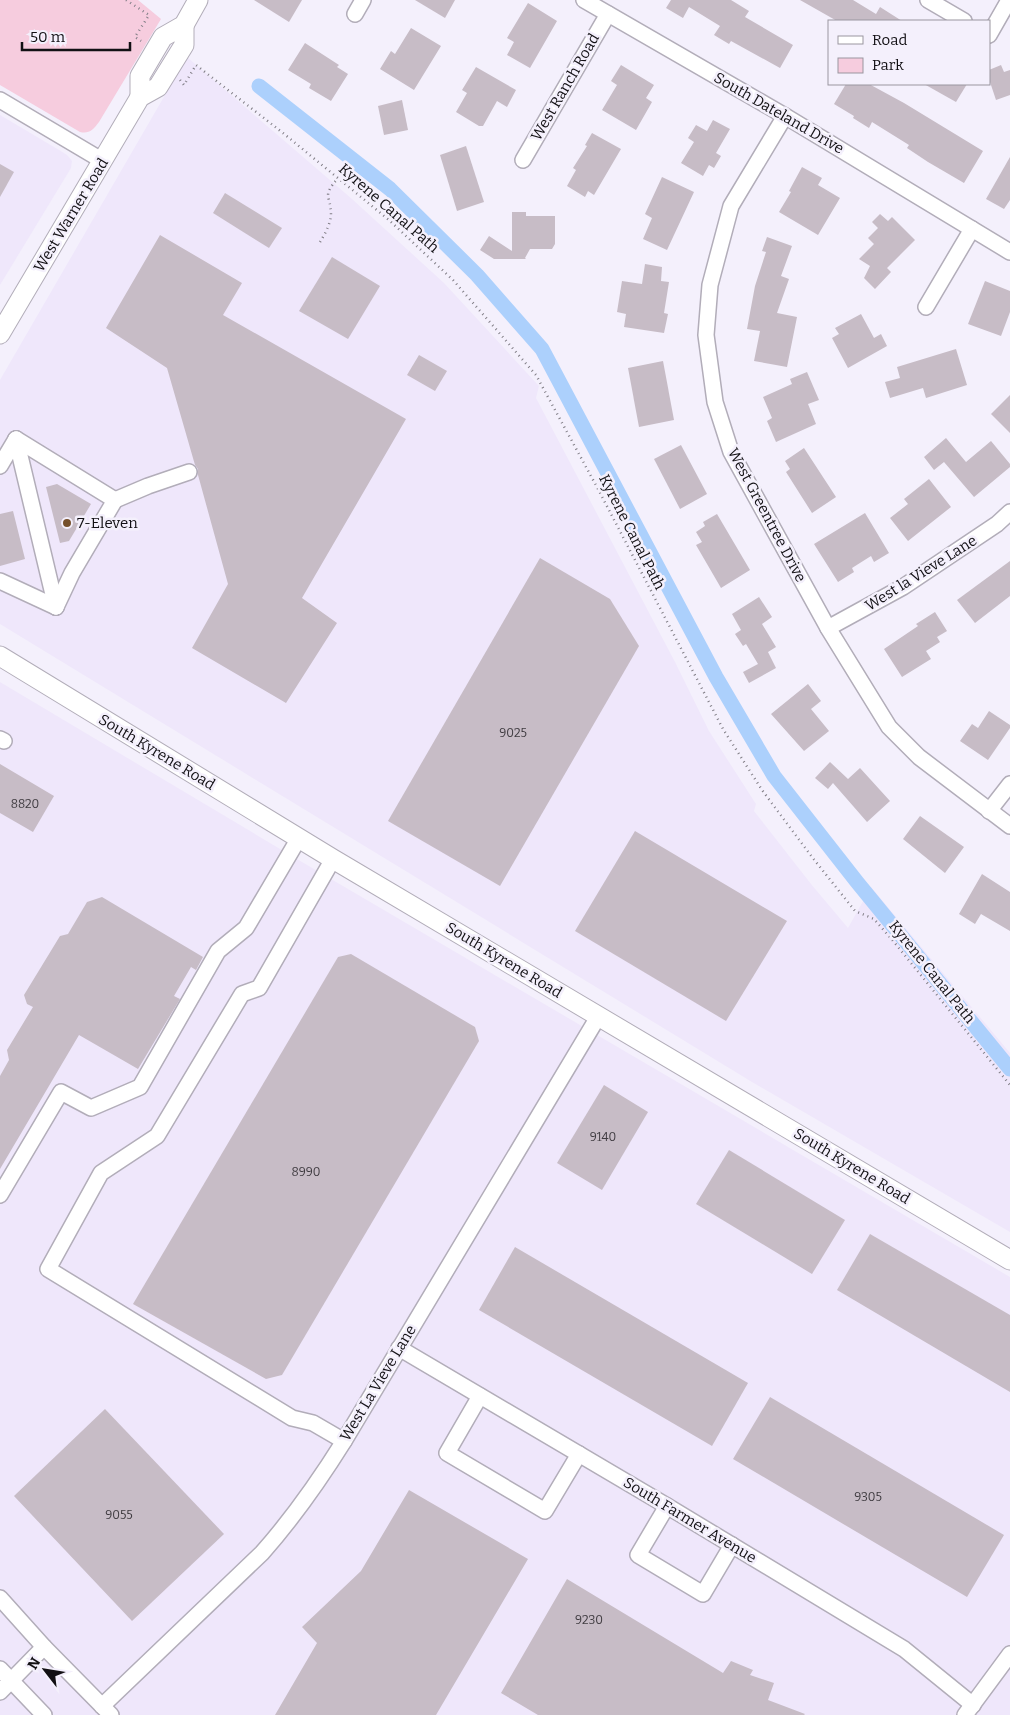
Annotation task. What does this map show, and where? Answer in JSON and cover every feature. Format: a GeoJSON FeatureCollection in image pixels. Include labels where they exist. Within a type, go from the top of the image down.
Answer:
{"type":"FeatureCollection","features":[{"type":"Feature","properties":{"kind":"main road","name":"West Warner Road"},"geometry":{"type":"LineString","coordinates":[[0,334],[140,97],[140,76],[164,37],[184,25],[198,0]]}},
{"type":"Feature","properties":{"kind":"main road","name":"South Kyrene Road"},"geometry":{"type":"LineString","coordinates":[[0,656],[333,859],[1010,1260]]}},
{"type":"Feature","properties":{"kind":"street"},"geometry":{"type":"LineString","coordinates":[[355,14],[363,0]]}},
{"type":"Feature","properties":{"kind":"street","name":"South Dateland Drive"},"geometry":{"type":"LineString","coordinates":[[584,0],[785,116],[1010,252]]}},
{"type":"Feature","properties":{"kind":"street"},"geometry":{"type":"LineString","coordinates":[[928,0],[962,20]]}},
{"type":"Feature","properties":{"kind":"street"},"geometry":{"type":"LineString","coordinates":[[990,32],[1010,0]]}},
{"type":"Feature","properties":{"kind":"street","name":"West Ranch Road"},"geometry":{"type":"LineString","coordinates":[[523,160],[608,14]]}},
{"type":"Feature","properties":{"kind":"street"},"geometry":{"type":"LineString","coordinates":[[0,100],[103,161]]}},
{"type":"Feature","properties":{"kind":"street","name":"West Greentree Drive"},"geometry":{"type":"LineString","coordinates":[[785,116],[732,206],[710,285],[706,335],[715,402],[731,452],[828,628],[889,727],[919,757],[1010,826]]}},
{"type":"Feature","properties":{"kind":"street"},"geometry":{"type":"LineString","coordinates":[[926,307],[972,229]]}},
{"type":"Feature","properties":{"kind":"street"},"geometry":{"type":"LineString","coordinates":[[0,466],[16,439]]}},
{"type":"Feature","properties":{"kind":"street"},"geometry":{"type":"LineString","coordinates":[[16,439],[114,500]]}},
{"type":"Feature","properties":{"kind":"street"},"geometry":{"type":"LineString","coordinates":[[16,439],[56,607]]}},
{"type":"Feature","properties":{"kind":"street"},"geometry":{"type":"LineString","coordinates":[[56,607],[72,572],[114,500],[189,472]]}},
{"type":"Feature","properties":{"kind":"street","name":"West la Vieve Lane"},"geometry":{"type":"LineString","coordinates":[[828,628],[903,587],[997,524],[1010,512]]}},
{"type":"Feature","properties":{"kind":"street"},"geometry":{"type":"LineString","coordinates":[[0,581],[56,607]]}},
{"type":"Feature","properties":{"kind":"street"},"geometry":{"type":"LineString","coordinates":[[990,811],[1010,784]]}},
{"type":"Feature","properties":{"kind":"street"},"geometry":{"type":"LineString","coordinates":[[0,1195],[61,1092],[90,1108],[140,1088],[218,951],[246,928],[299,838]]}},
{"type":"Feature","properties":{"kind":"street"},"geometry":{"type":"LineString","coordinates":[[333,859],[259,988],[242,994],[157,1136],[101,1173],[48,1269],[292,1418],[313,1423],[344,1442]]}},
{"type":"Feature","properties":{"kind":"street","name":"West La Vieve Lane"},"geometry":{"type":"LineString","coordinates":[[106,1711],[283,1529],[320,1479],[598,1017]]}},
{"type":"Feature","properties":{"kind":"street","name":"South Farmer Avenue"},"geometry":{"type":"LineString","coordinates":[[398,1348],[667,1506],[904,1650],[969,1710]]}},
{"type":"Feature","properties":{"kind":"street"},"geometry":{"type":"LineString","coordinates":[[480,1396],[447,1453],[545,1511],[579,1454]]}},
{"type":"Feature","properties":{"kind":"street"},"geometry":{"type":"LineString","coordinates":[[667,1506],[638,1554],[703,1594],[732,1545]]}},
{"type":"Feature","properties":{"kind":"street"},"geometry":{"type":"LineString","coordinates":[[0,1598],[106,1711]]}},
{"type":"Feature","properties":{"kind":"street"},"geometry":{"type":"LineString","coordinates":[[0,1692],[44,1647]]}},
{"type":"Feature","properties":{"kind":"street"},"geometry":{"type":"LineString","coordinates":[[969,1710],[1010,1654]]}},
{"type":"Feature","properties":{"kind":"street"},"geometry":{"type":"LineString","coordinates":[[0,1669],[44,1715]]}},
{"type":"Feature","properties":{"kind":"path"},"geometry":{"type":"LineString","coordinates":[[126,0],[149,15],[135,37],[144,42]]}},
{"type":"Feature","properties":{"kind":"path","name":"Kyrene Canal Path"},"geometry":{"type":"LineString","coordinates":[[178,78],[184,85],[196,65],[390,220],[453,280],[536,375],[598,489],[722,729],[762,790],[855,911],[874,919],[1010,1085]]}},
{"type":"Feature","properties":{"kind":"path"},"geometry":{"type":"LineString","coordinates":[[320,242],[327,231],[331,216],[327,198],[328,190],[338,178]]}},
{"type":"Feature","properties":{"kind":"shaded area"},"geometry":{"type":"Polygon","coordinates":[[[187,57],[352,199],[444,283],[539,386],[536,398],[675,662],[709,731],[756,804],[754,811],[848,928],[871,887],[1010,1053],[1010,1232],[752,1082],[0,624],[0,380],[187,57]]]}},
{"type":"Feature","properties":{"kind":"shaded area"},"geometry":{"type":"Polygon","coordinates":[[[0,115],[67,155],[72,161],[71,168],[0,285],[0,115]]]}},
{"type":"Feature","properties":{"kind":"shaded area"},"geometry":{"type":"Polygon","coordinates":[[[0,682],[302,862],[1010,1277],[1010,1715],[0,1715],[0,682]]]}},
{"type":"Feature","properties":{"kind":"green space"},"geometry":{"type":"Polygon","coordinates":[[[0,0],[138,0],[161,19],[99,122],[91,131],[80,132],[0,85],[0,0]]]}},
{"type":"Feature","properties":{"kind":"building"},"geometry":{"type":"Polygon","coordinates":[[[254,0],[302,0],[289,22],[254,0]]]}},
{"type":"Feature","properties":{"kind":"building"},"geometry":{"type":"Polygon","coordinates":[[[415,0],[455,0],[445,18],[415,0]]]}},
{"type":"Feature","properties":{"kind":"building"},"geometry":{"type":"Polygon","coordinates":[[[671,0],[731,0],[749,11],[745,17],[793,45],[780,68],[731,41],[729,44],[714,35],[720,26],[689,7],[683,18],[666,8],[671,0]]]}},
{"type":"Feature","properties":{"kind":"building"},"geometry":{"type":"Polygon","coordinates":[[[800,0],[853,0],[876,14],[880,7],[900,20],[835,20],[800,0]]]}},
{"type":"Feature","properties":{"kind":"building"},"geometry":{"type":"Polygon","coordinates":[[[528,3],[557,21],[530,68],[507,55],[514,42],[507,38],[528,3]]]}},
{"type":"Feature","properties":{"kind":"building"},"geometry":{"type":"Polygon","coordinates":[[[411,28],[441,46],[414,90],[380,69],[391,51],[395,54],[411,28]]]}},
{"type":"Feature","properties":{"kind":"building"},"geometry":{"type":"Polygon","coordinates":[[[305,43],[339,65],[337,67],[348,74],[331,101],[309,88],[311,84],[288,70],[305,43]]]}},
{"type":"Feature","properties":{"kind":"building"},"geometry":{"type":"Polygon","coordinates":[[[621,65],[654,85],[646,98],[652,102],[636,130],[602,110],[617,85],[611,81],[621,65]]]}},
{"type":"Feature","properties":{"kind":"building"},"geometry":{"type":"Polygon","coordinates":[[[1001,65],[1004,72],[1010,70],[1010,95],[996,100],[990,82],[990,70],[1001,65]]]}},
{"type":"Feature","properties":{"kind":"building"},"geometry":{"type":"Polygon","coordinates":[[[476,67],[516,90],[507,107],[497,101],[483,126],[479,126],[456,112],[467,93],[462,90],[476,67]]]}},
{"type":"Feature","properties":{"kind":"building"},"geometry":{"type":"Polygon","coordinates":[[[845,85],[871,85],[983,151],[964,183],[928,162],[907,148],[909,145],[872,122],[869,128],[834,104],[845,85]]]}},
{"type":"Feature","properties":{"kind":"building"},"geometry":{"type":"Polygon","coordinates":[[[926,85],[966,85],[956,102],[926,85]]]}},
{"type":"Feature","properties":{"kind":"building"},"geometry":{"type":"Polygon","coordinates":[[[402,100],[408,130],[384,135],[378,106],[402,100]]]}},
{"type":"Feature","properties":{"kind":"building"},"geometry":{"type":"Polygon","coordinates":[[[713,120],[730,129],[716,153],[721,156],[714,168],[709,165],[703,176],[681,163],[694,142],[688,138],[696,125],[707,131],[713,120]]]}},
{"type":"Feature","properties":{"kind":"building"},"geometry":{"type":"Polygon","coordinates":[[[592,133],[621,149],[594,195],[588,191],[585,197],[567,186],[576,170],[573,168],[587,146],[585,145],[592,133]]]}},
{"type":"Feature","properties":{"kind":"building"},"geometry":{"type":"Polygon","coordinates":[[[466,146],[484,202],[457,211],[440,155],[466,146]]]}},
{"type":"Feature","properties":{"kind":"building"},"geometry":{"type":"Polygon","coordinates":[[[1010,157],[1010,200],[1004,209],[986,199],[1010,157]]]}},
{"type":"Feature","properties":{"kind":"building"},"geometry":{"type":"Polygon","coordinates":[[[0,164],[14,172],[0,197],[0,164]]]}},
{"type":"Feature","properties":{"kind":"building"},"geometry":{"type":"Polygon","coordinates":[[[802,167],[822,178],[818,185],[840,198],[818,235],[779,212],[791,192],[789,191],[802,167]]]}},
{"type":"Feature","properties":{"kind":"building"},"geometry":{"type":"Polygon","coordinates":[[[662,177],[694,192],[667,250],[643,239],[652,218],[645,214],[662,177]]]}},
{"type":"Feature","properties":{"kind":"building"},"geometry":{"type":"Polygon","coordinates":[[[225,193],[282,228],[269,248],[213,213],[225,193]]]}},
{"type":"Feature","properties":{"kind":"building"},"geometry":{"type":"Polygon","coordinates":[[[512,212],[526,212],[526,216],[555,216],[555,244],[552,249],[530,249],[526,259],[494,259],[480,250],[489,236],[512,251],[512,212]]]}},
{"type":"Feature","properties":{"kind":"building"},"geometry":{"type":"Polygon","coordinates":[[[880,214],[888,221],[892,217],[915,240],[887,268],[891,272],[875,289],[864,278],[870,266],[859,259],[874,244],[868,238],[878,228],[872,222],[880,214]]]}},
{"type":"Feature","properties":{"kind":"building"},"geometry":{"type":"Polygon","coordinates":[[[160,235],[242,283],[223,315],[406,419],[302,598],[337,623],[286,703],[192,648],[228,584],[198,475],[198,469],[195,465],[167,368],[106,328],[160,235]]]}},
{"type":"Feature","properties":{"kind":"building"},"geometry":{"type":"Polygon","coordinates":[[[767,237],[792,246],[781,276],[789,279],[777,313],[797,317],[787,367],[754,361],[760,331],[747,329],[755,286],[766,252],[762,251],[767,237]]]}},
{"type":"Feature","properties":{"kind":"building"},"geometry":{"type":"Polygon","coordinates":[[[332,257],[380,286],[348,339],[299,311],[332,257]]]}},
{"type":"Feature","properties":{"kind":"building"},"geometry":{"type":"Polygon","coordinates":[[[645,264],[662,267],[661,281],[669,282],[664,313],[668,314],[664,333],[624,327],[626,314],[617,312],[622,281],[642,284],[645,264]]]}},
{"type":"Feature","properties":{"kind":"building"},"geometry":{"type":"Polygon","coordinates":[[[985,281],[1010,291],[1010,312],[1001,336],[968,324],[985,281]]]}},
{"type":"Feature","properties":{"kind":"building"},"geometry":{"type":"Polygon","coordinates":[[[861,314],[874,338],[881,334],[887,346],[848,368],[832,338],[839,334],[835,328],[861,314]]]}},
{"type":"Feature","properties":{"kind":"building"},"geometry":{"type":"Polygon","coordinates":[[[956,349],[967,385],[926,398],[923,388],[890,398],[885,382],[900,378],[897,367],[956,349]]]}},
{"type":"Feature","properties":{"kind":"building"},"geometry":{"type":"Polygon","coordinates":[[[419,355],[447,371],[435,391],[407,375],[419,355]]]}},
{"type":"Feature","properties":{"kind":"building"},"geometry":{"type":"Polygon","coordinates":[[[663,361],[674,420],[639,427],[628,368],[663,361]]]}},
{"type":"Feature","properties":{"kind":"building"},"geometry":{"type":"Polygon","coordinates":[[[807,372],[819,400],[808,404],[816,424],[776,442],[767,421],[772,418],[763,397],[792,384],[790,379],[807,372]]]}},
{"type":"Feature","properties":{"kind":"building"},"geometry":{"type":"Polygon","coordinates":[[[1010,395],[1010,433],[991,414],[1010,395]]]}},
{"type":"Feature","properties":{"kind":"building"},"geometry":{"type":"Polygon","coordinates":[[[946,438],[966,462],[991,441],[1010,464],[1010,467],[974,497],[944,462],[934,470],[924,457],[946,438]]]}},
{"type":"Feature","properties":{"kind":"building"},"geometry":{"type":"Polygon","coordinates":[[[681,445],[707,494],[680,509],[654,459],[681,445]]]}},
{"type":"Feature","properties":{"kind":"building"},"geometry":{"type":"Polygon","coordinates":[[[804,448],[836,497],[812,513],[786,472],[790,469],[785,461],[804,448]]]}},
{"type":"Feature","properties":{"kind":"building"},"geometry":{"type":"Polygon","coordinates":[[[929,479],[951,507],[908,541],[890,518],[908,504],[904,499],[929,479]]]}},
{"type":"Feature","properties":{"kind":"building","name":"7-Eleven"},"geometry":{"type":"Polygon","coordinates":[[[57,484],[91,504],[69,541],[60,543],[46,487],[57,484]]]}},
{"type":"Feature","properties":{"kind":"building"},"geometry":{"type":"Polygon","coordinates":[[[13,511],[25,559],[0,566],[0,514],[13,511]]]}},
{"type":"Feature","properties":{"kind":"building"},"geometry":{"type":"Polygon","coordinates":[[[865,513],[889,553],[874,562],[871,556],[852,568],[854,572],[838,582],[814,544],[865,513]]]}},
{"type":"Feature","properties":{"kind":"building"},"geometry":{"type":"Polygon","coordinates":[[[717,514],[750,570],[721,588],[696,545],[702,542],[696,532],[705,526],[703,522],[717,514]]]}},
{"type":"Feature","properties":{"kind":"building"},"geometry":{"type":"Polygon","coordinates":[[[540,558],[610,599],[639,646],[500,886],[388,821],[540,558]]]}},
{"type":"Feature","properties":{"kind":"building"},"geometry":{"type":"Polygon","coordinates":[[[1010,561],[1010,596],[975,623],[957,600],[1010,561]]]}},
{"type":"Feature","properties":{"kind":"building"},"geometry":{"type":"Polygon","coordinates":[[[759,597],[772,617],[762,624],[776,647],[768,652],[776,668],[749,683],[743,672],[758,664],[746,644],[743,646],[735,634],[741,630],[732,614],[759,597]]]}},
{"type":"Feature","properties":{"kind":"building"},"geometry":{"type":"Polygon","coordinates":[[[935,612],[947,631],[937,637],[940,642],[926,651],[931,659],[902,677],[884,649],[935,612]]]}},
{"type":"Feature","properties":{"kind":"building"},"geometry":{"type":"Polygon","coordinates":[[[808,684],[821,701],[811,709],[829,731],[804,751],[771,714],[808,684]]]}},
{"type":"Feature","properties":{"kind":"building"},"geometry":{"type":"Polygon","coordinates":[[[989,711],[1010,725],[1010,728],[988,760],[960,741],[972,724],[978,728],[989,711]]]}},
{"type":"Feature","properties":{"kind":"building"},"geometry":{"type":"Polygon","coordinates":[[[830,762],[848,779],[860,768],[890,801],[867,822],[833,783],[828,789],[815,778],[830,762]]]}},
{"type":"Feature","properties":{"kind":"building"},"geometry":{"type":"Polygon","coordinates":[[[0,764],[54,796],[33,832],[0,813],[0,764]]]}},
{"type":"Feature","properties":{"kind":"building"},"geometry":{"type":"Polygon","coordinates":[[[920,816],[964,847],[945,873],[903,839],[920,816]]]}},
{"type":"Feature","properties":{"kind":"building"},"geometry":{"type":"Polygon","coordinates":[[[635,831],[787,921],[726,1021],[575,931],[635,831]]]}},
{"type":"Feature","properties":{"kind":"building"},"geometry":{"type":"Polygon","coordinates":[[[982,874],[1010,892],[1010,931],[981,914],[975,924],[959,914],[982,874]]]}},
{"type":"Feature","properties":{"kind":"building"},"geometry":{"type":"Polygon","coordinates":[[[102,897],[203,957],[196,970],[191,967],[174,996],[180,999],[138,1069],[79,1035],[0,1169],[0,1076],[9,1060],[7,1050],[33,1007],[27,1004],[24,995],[60,936],[68,934],[87,902],[102,897]]]}},
{"type":"Feature","properties":{"kind":"building"},"geometry":{"type":"Polygon","coordinates":[[[351,954],[475,1027],[479,1041],[282,1375],[266,1379],[133,1304],[338,957],[351,954]]]}},
{"type":"Feature","properties":{"kind":"building"},"geometry":{"type":"Polygon","coordinates":[[[604,1085],[648,1112],[602,1190],[557,1163],[604,1085]]]}},
{"type":"Feature","properties":{"kind":"building"},"geometry":{"type":"Polygon","coordinates":[[[729,1150],[845,1220],[812,1274],[696,1204],[729,1150]]]}},
{"type":"Feature","properties":{"kind":"building"},"geometry":{"type":"Polygon","coordinates":[[[870,1234],[1010,1315],[1010,1392],[837,1290],[870,1234]]]}},
{"type":"Feature","properties":{"kind":"building"},"geometry":{"type":"Polygon","coordinates":[[[515,1247],[748,1383],[712,1446],[479,1310],[515,1247]]]}},
{"type":"Feature","properties":{"kind":"building"},"geometry":{"type":"Polygon","coordinates":[[[770,1397],[1004,1535],[967,1597],[733,1459],[770,1397]]]}},
{"type":"Feature","properties":{"kind":"building"},"geometry":{"type":"Polygon","coordinates":[[[105,1409],[224,1534],[132,1621],[14,1496],[105,1409]]]}},
{"type":"Feature","properties":{"kind":"building"},"geometry":{"type":"Polygon","coordinates":[[[409,1490],[528,1559],[436,1715],[275,1715],[317,1643],[302,1627],[361,1571],[409,1490]]]}},
{"type":"Feature","properties":{"kind":"building"},"geometry":{"type":"Polygon","coordinates":[[[567,1579],[723,1673],[731,1661],[753,1670],[750,1675],[774,1683],[768,1700],[805,1714],[538,1715],[501,1693],[567,1579]]]}},
{"type":"Feature","properties":{"kind":"waterway"},"geometry":{"type":"LineString","coordinates":[[259,86],[390,189],[477,275],[542,349],[716,677],[774,776],[857,882],[1010,1069]]}},
{"type":"Feature","properties":{"kind":"place","name":"7-Eleven"},"geometry":{"type":"Point","coordinates":[67,523]}}]}
